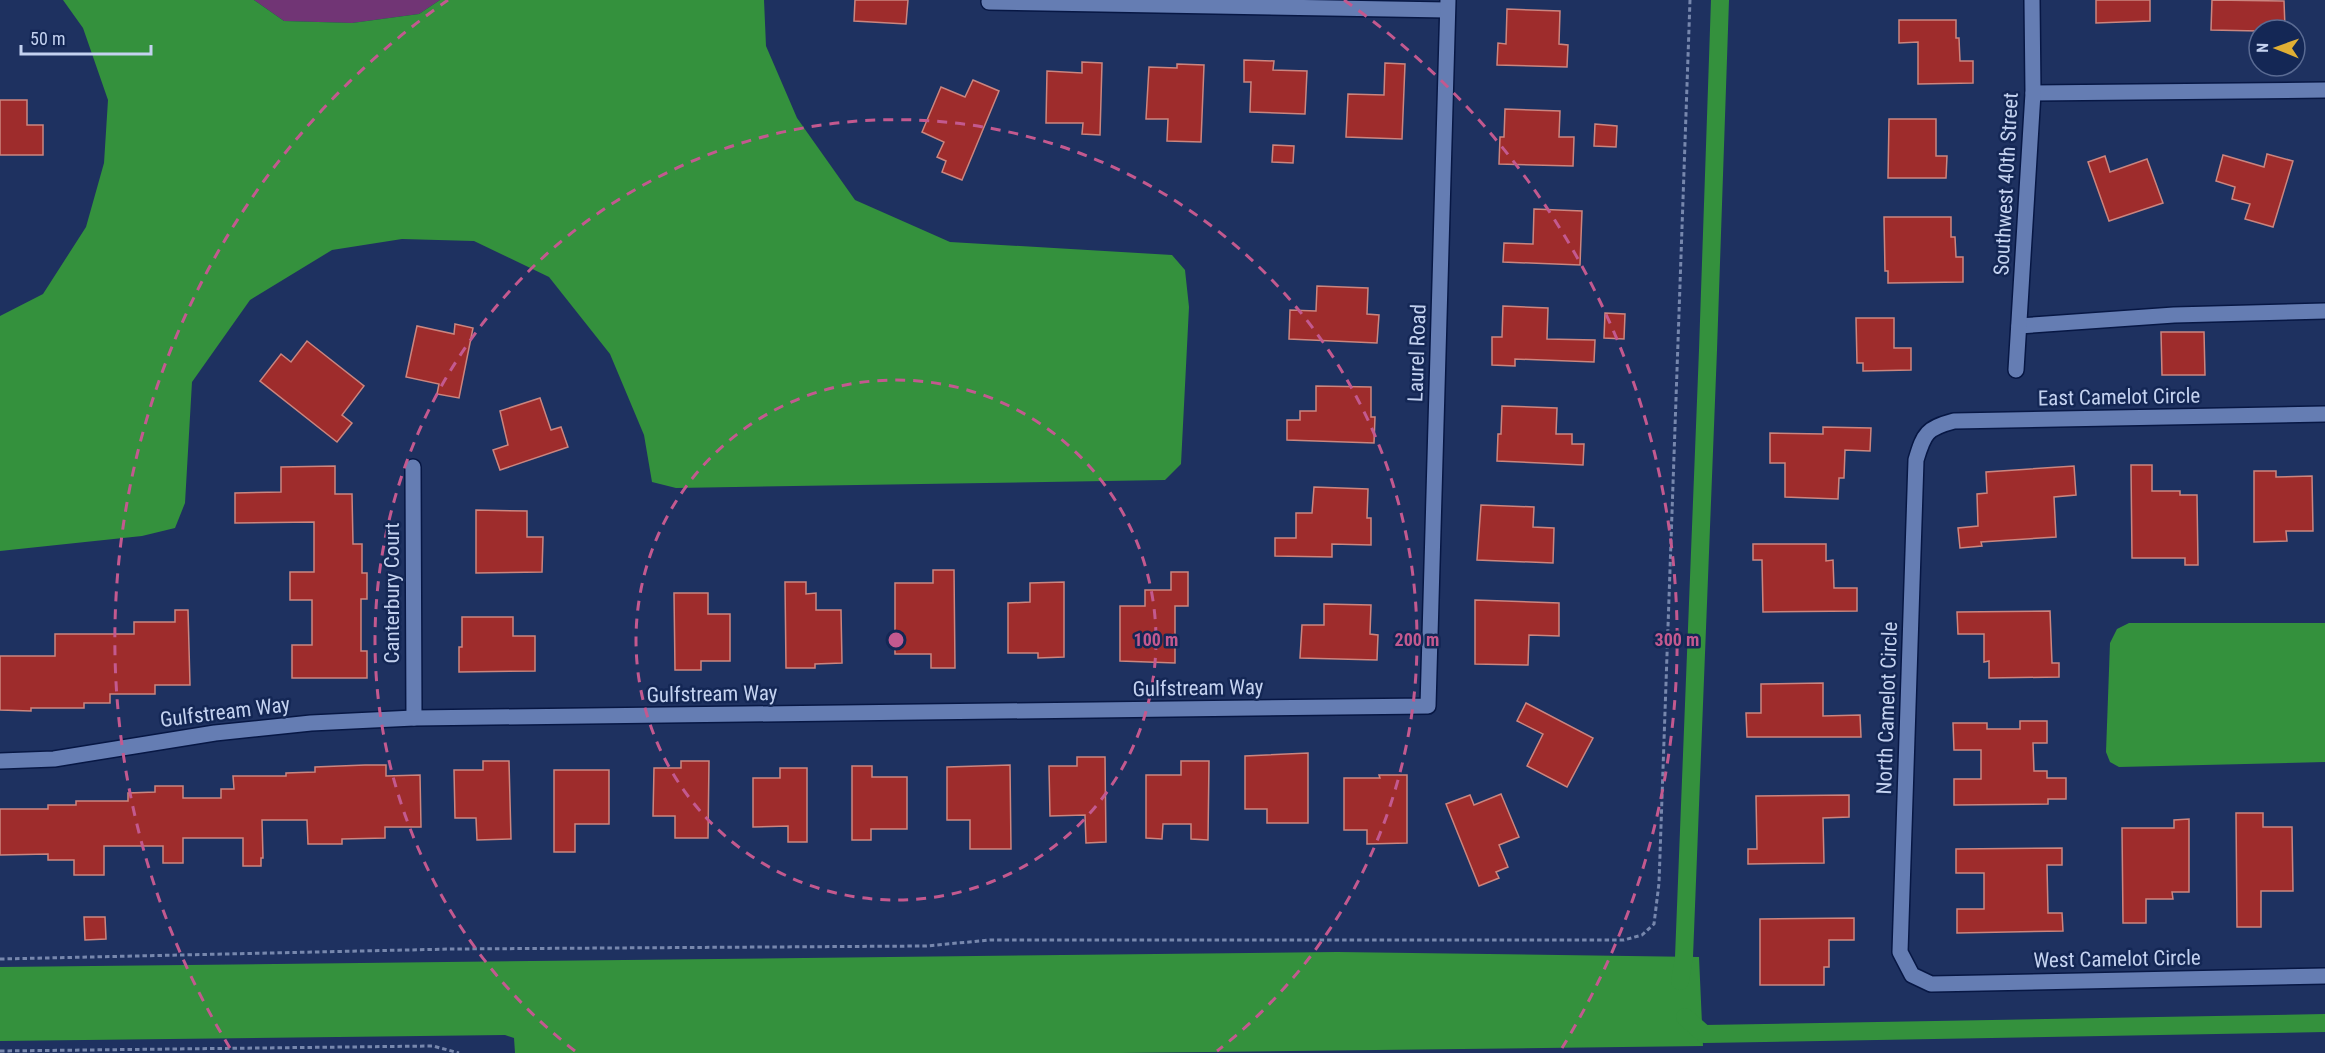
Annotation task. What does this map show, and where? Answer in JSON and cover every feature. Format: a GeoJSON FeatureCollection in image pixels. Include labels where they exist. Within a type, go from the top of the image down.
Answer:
{"type":"FeatureCollection","features":[{"type":"Feature","properties":{"kind":"street","name":"Southwest 40th Street"},"geometry":{"type":"LineString","coordinates":[[2016,370],[2033,93],[2032,0]]}},
{"type":"Feature","properties":{"kind":"street"},"geometry":{"type":"LineString","coordinates":[[989,2],[1448,5]]}},
{"type":"Feature","properties":{"kind":"street","name":"Laurel Road"},"geometry":{"type":"LineString","coordinates":[[1428,706],[1448,5]]}},
{"type":"Feature","properties":{"kind":"street"},"geometry":{"type":"LineString","coordinates":[[2033,93],[2325,90]]}},
{"type":"Feature","properties":{"kind":"street"},"geometry":{"type":"LineString","coordinates":[[2019,326],[2174,315],[2325,311]]}},
{"type":"Feature","properties":{"kind":"street","name":"East Camelot Circle"},"geometry":{"type":"LineString","coordinates":[[1922,441],[1934,426],[1954,421],[2325,414]]}},
{"type":"Feature","properties":{"kind":"street","name":"North Camelot Circle"},"geometry":{"type":"LineString","coordinates":[[1912,975],[1900,952],[1916,460],[1922,441]]}},
{"type":"Feature","properties":{"kind":"street","name":"Canterbury Court"},"geometry":{"type":"LineString","coordinates":[[413,466],[414,718]]}},
{"type":"Feature","properties":{"kind":"street","name":"Gulfstream Way"},"geometry":{"type":"LineString","coordinates":[[0,761],[54,759],[215,733],[311,723],[414,718],[1428,706]]}},
{"type":"Feature","properties":{"kind":"street","name":"West Camelot Circle"},"geometry":{"type":"LineString","coordinates":[[1912,975],[1931,984],[2325,976]]}},
{"type":"Feature","properties":{"kind":"path"},"geometry":{"type":"LineString","coordinates":[[0,959],[452,949],[926,946],[990,940],[1624,940],[1642,935],[1654,924],[1659,883],[1690,0]]}},
{"type":"Feature","properties":{"kind":"path"},"geometry":{"type":"LineString","coordinates":[[0,1051],[433,1046],[459,1053]]}},
{"type":"Feature","properties":{"kind":"shaded area"},"geometry":{"type":"Polygon","coordinates":[[[63,0],[254,0],[284,21],[352,23],[419,14],[440,0],[764,0],[766,46],[797,118],[855,200],[950,242],[1172,255],[1185,270],[1189,307],[1181,464],[1165,480],[676,488],[652,482],[644,435],[610,354],[549,277],[474,241],[402,239],[332,250],[250,300],[192,382],[185,503],[175,528],[142,536],[0,551],[0,316],[43,294],[86,227],[104,163],[108,100],[83,28],[63,0]]]}},
{"type":"Feature","properties":{"kind":"shaded area"},"geometry":{"type":"Polygon","coordinates":[[[254,0],[440,0],[419,14],[352,23],[284,21],[254,0]]]}},
{"type":"Feature","properties":{"kind":"shaded area"},"geometry":{"type":"Polygon","coordinates":[[[2129,623],[2325,623],[2325,762],[2119,767],[2110,762],[2106,752],[2110,643],[2117,629],[2129,623]]]}},
{"type":"Feature","properties":{"kind":"shaded area"},"geometry":{"type":"Polygon","coordinates":[[[1337,952],[1699,957],[1703,1046],[1120,1053],[515,1053],[514,1038],[505,1035],[0,1041],[0,967],[1337,952]]]}},
{"type":"Feature","properties":{"kind":"building"},"geometry":{"type":"Polygon","coordinates":[[[855,0],[908,0],[906,24],[854,21],[855,0]]]}},
{"type":"Feature","properties":{"kind":"building"},"geometry":{"type":"Polygon","coordinates":[[[2096,0],[2150,0],[2150,21],[2096,23],[2096,0]]]}},
{"type":"Feature","properties":{"kind":"building"},"geometry":{"type":"Polygon","coordinates":[[[2212,0],[2284,1],[2285,18],[2247,18],[2247,31],[2211,30],[2212,0]]]}},
{"type":"Feature","properties":{"kind":"building"},"geometry":{"type":"Polygon","coordinates":[[[1507,9],[1560,11],[1559,44],[1568,45],[1567,67],[1497,65],[1498,43],[1506,44],[1507,9]]]}},
{"type":"Feature","properties":{"kind":"building"},"geometry":{"type":"Polygon","coordinates":[[[1899,20],[1956,20],[1960,61],[1973,61],[1973,83],[1918,84],[1918,42],[1899,43],[1899,20]]]}},
{"type":"Feature","properties":{"kind":"building"},"geometry":{"type":"Polygon","coordinates":[[[1244,60],[1274,61],[1273,70],[1307,71],[1305,114],[1250,112],[1251,82],[1244,82],[1244,60]]]}},
{"type":"Feature","properties":{"kind":"building"},"geometry":{"type":"Polygon","coordinates":[[[1082,62],[1102,63],[1100,135],[1082,134],[1083,123],[1046,123],[1047,71],[1082,73],[1082,62]]]}},
{"type":"Feature","properties":{"kind":"building"},"geometry":{"type":"Polygon","coordinates":[[[1385,63],[1405,64],[1402,139],[1346,137],[1348,94],[1384,95],[1385,63]]]}},
{"type":"Feature","properties":{"kind":"building"},"geometry":{"type":"Polygon","coordinates":[[[1177,64],[1204,65],[1201,142],[1167,141],[1168,119],[1146,119],[1149,67],[1177,68],[1177,64]]]}},
{"type":"Feature","properties":{"kind":"building"},"geometry":{"type":"Polygon","coordinates":[[[973,80],[999,91],[962,180],[942,172],[946,161],[937,157],[944,142],[922,132],[941,87],[965,97],[973,80]]]}},
{"type":"Feature","properties":{"kind":"building"},"geometry":{"type":"Polygon","coordinates":[[[0,100],[27,100],[27,125],[43,125],[43,155],[0,155],[0,100]]]}},
{"type":"Feature","properties":{"kind":"building"},"geometry":{"type":"Polygon","coordinates":[[[1505,109],[1560,111],[1559,137],[1574,137],[1573,166],[1499,164],[1500,137],[1504,137],[1505,109]]]}},
{"type":"Feature","properties":{"kind":"building"},"geometry":{"type":"Polygon","coordinates":[[[1889,119],[1936,119],[1936,156],[1947,156],[1946,178],[1888,178],[1889,119]]]}},
{"type":"Feature","properties":{"kind":"building"},"geometry":{"type":"Polygon","coordinates":[[[1595,124],[1617,126],[1616,147],[1594,146],[1595,124]]]}},
{"type":"Feature","properties":{"kind":"building"},"geometry":{"type":"Polygon","coordinates":[[[1273,145],[1294,146],[1293,163],[1272,162],[1273,145]]]}},
{"type":"Feature","properties":{"kind":"building"},"geometry":{"type":"Polygon","coordinates":[[[2267,154],[2293,161],[2273,227],[2245,219],[2250,204],[2232,199],[2235,187],[2216,181],[2223,155],[2264,167],[2267,154]]]}},
{"type":"Feature","properties":{"kind":"building"},"geometry":{"type":"Polygon","coordinates":[[[2105,156],[2110,172],[2147,159],[2163,203],[2109,221],[2088,162],[2105,156]]]}},
{"type":"Feature","properties":{"kind":"building"},"geometry":{"type":"Polygon","coordinates":[[[1534,209],[1582,211],[1580,265],[1503,262],[1504,243],[1533,244],[1534,209]]]}},
{"type":"Feature","properties":{"kind":"building"},"geometry":{"type":"Polygon","coordinates":[[[1884,217],[1951,217],[1951,237],[1955,237],[1956,257],[1963,257],[1963,282],[1888,283],[1888,271],[1885,271],[1884,217]]]}},
{"type":"Feature","properties":{"kind":"building"},"geometry":{"type":"Polygon","coordinates":[[[1317,286],[1368,288],[1367,314],[1379,315],[1377,343],[1289,339],[1290,310],[1316,311],[1317,286]]]}},
{"type":"Feature","properties":{"kind":"building"},"geometry":{"type":"Polygon","coordinates":[[[1503,306],[1548,308],[1547,339],[1595,340],[1594,362],[1515,359],[1515,366],[1492,365],[1492,337],[1502,337],[1503,306]]]}},
{"type":"Feature","properties":{"kind":"building"},"geometry":{"type":"Polygon","coordinates":[[[1605,313],[1625,314],[1624,339],[1604,338],[1605,313]]]}},
{"type":"Feature","properties":{"kind":"building"},"geometry":{"type":"Polygon","coordinates":[[[1856,318],[1894,318],[1894,348],[1911,348],[1911,370],[1863,371],[1863,363],[1857,363],[1856,318]]]}},
{"type":"Feature","properties":{"kind":"building"},"geometry":{"type":"Polygon","coordinates":[[[455,324],[473,328],[459,398],[437,394],[439,384],[406,377],[417,326],[454,334],[455,324]]]}},
{"type":"Feature","properties":{"kind":"building"},"geometry":{"type":"Polygon","coordinates":[[[2161,332],[2204,332],[2205,375],[2162,375],[2161,332]]]}},
{"type":"Feature","properties":{"kind":"building"},"geometry":{"type":"Polygon","coordinates":[[[307,341],[364,386],[342,415],[352,423],[337,442],[260,381],[281,354],[291,362],[307,341]]]}},
{"type":"Feature","properties":{"kind":"building"},"geometry":{"type":"Polygon","coordinates":[[[1316,386],[1371,387],[1371,417],[1375,417],[1374,443],[1287,440],[1287,420],[1300,420],[1300,411],[1316,411],[1316,386]]]}},
{"type":"Feature","properties":{"kind":"building"},"geometry":{"type":"Polygon","coordinates":[[[540,398],[551,430],[561,427],[568,447],[500,470],[493,450],[508,445],[500,411],[540,398]]]}},
{"type":"Feature","properties":{"kind":"building"},"geometry":{"type":"Polygon","coordinates":[[[1502,406],[1557,408],[1556,434],[1572,434],[1572,444],[1584,444],[1583,465],[1497,461],[1502,406]]]}},
{"type":"Feature","properties":{"kind":"building"},"geometry":{"type":"Polygon","coordinates":[[[1823,427],[1871,428],[1870,451],[1845,450],[1844,478],[1839,478],[1838,499],[1785,497],[1785,463],[1770,463],[1770,433],[1823,434],[1823,427]]]}},
{"type":"Feature","properties":{"kind":"building"},"geometry":{"type":"Polygon","coordinates":[[[2131,465],[2152,465],[2152,491],[2180,491],[2180,495],[2197,495],[2198,565],[2185,565],[2185,558],[2132,558],[2131,465]]]}},
{"type":"Feature","properties":{"kind":"building"},"geometry":{"type":"Polygon","coordinates":[[[335,466],[335,494],[352,494],[353,544],[362,544],[362,573],[367,573],[367,599],[361,599],[361,651],[367,651],[367,678],[292,678],[292,645],[312,645],[312,600],[290,600],[290,572],[314,572],[314,522],[235,523],[235,493],[281,492],[281,467],[335,466]]]}},
{"type":"Feature","properties":{"kind":"building"},"geometry":{"type":"Polygon","coordinates":[[[2074,466],[2076,495],[2054,497],[2056,537],[1981,542],[1982,546],[1960,548],[1958,528],[1978,526],[1977,494],[1987,493],[1986,472],[2074,466]]]}},
{"type":"Feature","properties":{"kind":"building"},"geometry":{"type":"Polygon","coordinates":[[[2254,471],[2276,471],[2276,477],[2312,476],[2313,531],[2286,531],[2287,541],[2254,542],[2254,471]]]}},
{"type":"Feature","properties":{"kind":"building"},"geometry":{"type":"Polygon","coordinates":[[[1314,487],[1368,489],[1367,518],[1371,518],[1371,545],[1332,544],[1332,557],[1275,556],[1275,538],[1296,538],[1296,513],[1312,513],[1314,487]]]}},
{"type":"Feature","properties":{"kind":"building"},"geometry":{"type":"Polygon","coordinates":[[[1481,505],[1534,507],[1533,527],[1554,528],[1553,563],[1477,560],[1481,505]]]}},
{"type":"Feature","properties":{"kind":"building"},"geometry":{"type":"Polygon","coordinates":[[[476,510],[527,511],[527,537],[543,537],[542,572],[476,573],[476,510]]]}},
{"type":"Feature","properties":{"kind":"building"},"geometry":{"type":"Polygon","coordinates":[[[1753,544],[1826,544],[1826,561],[1833,560],[1834,588],[1857,588],[1857,611],[1763,612],[1762,560],[1753,560],[1753,544]]]}},
{"type":"Feature","properties":{"kind":"building"},"geometry":{"type":"Polygon","coordinates":[[[933,570],[954,570],[955,668],[931,668],[931,654],[895,654],[895,583],[933,583],[933,570]]]}},
{"type":"Feature","properties":{"kind":"building"},"geometry":{"type":"Polygon","coordinates":[[[1171,572],[1188,572],[1188,606],[1175,606],[1175,663],[1120,661],[1120,606],[1145,606],[1145,590],[1171,590],[1171,572]]]}},
{"type":"Feature","properties":{"kind":"building"},"geometry":{"type":"Polygon","coordinates":[[[785,582],[806,582],[806,594],[816,593],[816,610],[841,610],[842,663],[815,664],[815,668],[786,668],[785,582]]]}},
{"type":"Feature","properties":{"kind":"building"},"geometry":{"type":"Polygon","coordinates":[[[1064,582],[1064,657],[1038,658],[1038,653],[1008,653],[1008,603],[1030,602],[1030,583],[1064,582]]]}},
{"type":"Feature","properties":{"kind":"building"},"geometry":{"type":"Polygon","coordinates":[[[674,593],[708,593],[708,614],[730,614],[730,661],[701,661],[701,670],[675,670],[674,593]]]}},
{"type":"Feature","properties":{"kind":"building"},"geometry":{"type":"Polygon","coordinates":[[[1475,600],[1559,603],[1559,636],[1529,635],[1528,665],[1475,664],[1475,600]]]}},
{"type":"Feature","properties":{"kind":"building"},"geometry":{"type":"Polygon","coordinates":[[[1324,604],[1371,605],[1370,634],[1378,635],[1377,660],[1300,658],[1302,625],[1324,625],[1324,604]]]}},
{"type":"Feature","properties":{"kind":"building"},"geometry":{"type":"Polygon","coordinates":[[[175,610],[188,610],[190,685],[155,685],[155,694],[110,694],[110,703],[84,703],[84,708],[0,710],[0,656],[55,656],[55,634],[134,634],[134,622],[175,622],[175,610]]]}},
{"type":"Feature","properties":{"kind":"building"},"geometry":{"type":"Polygon","coordinates":[[[2050,611],[2052,663],[2059,663],[2059,677],[1989,678],[1989,661],[1984,662],[1984,634],[1958,634],[1957,612],[2050,611]]]}},
{"type":"Feature","properties":{"kind":"building"},"geometry":{"type":"Polygon","coordinates":[[[462,617],[513,617],[513,636],[535,636],[535,671],[459,672],[462,617]]]}},
{"type":"Feature","properties":{"kind":"building"},"geometry":{"type":"Polygon","coordinates":[[[1823,683],[1823,716],[1860,715],[1861,737],[1747,737],[1746,713],[1761,713],[1761,684],[1823,683]]]}},
{"type":"Feature","properties":{"kind":"building"},"geometry":{"type":"Polygon","coordinates":[[[1526,703],[1593,738],[1567,787],[1527,766],[1543,734],[1517,721],[1526,703]]]}},
{"type":"Feature","properties":{"kind":"building"},"geometry":{"type":"Polygon","coordinates":[[[2020,721],[2047,721],[2047,743],[2033,743],[2034,771],[2047,771],[2047,778],[2066,778],[2066,799],[2048,799],[2048,804],[1954,805],[1954,779],[1981,779],[1981,750],[1954,750],[1953,723],[1987,723],[1987,729],[2020,729],[2020,721]]]}},
{"type":"Feature","properties":{"kind":"building"},"geometry":{"type":"Polygon","coordinates":[[[1308,753],[1308,823],[1267,823],[1267,809],[1245,809],[1245,756],[1308,753]]]}},
{"type":"Feature","properties":{"kind":"building"},"geometry":{"type":"Polygon","coordinates":[[[1077,757],[1105,757],[1106,842],[1086,843],[1085,815],[1050,816],[1049,766],[1077,766],[1077,757]]]}},
{"type":"Feature","properties":{"kind":"building"},"geometry":{"type":"Polygon","coordinates":[[[483,761],[509,761],[511,839],[477,840],[476,818],[455,818],[454,770],[483,770],[483,761]]]}},
{"type":"Feature","properties":{"kind":"building"},"geometry":{"type":"Polygon","coordinates":[[[681,761],[709,761],[708,838],[675,838],[675,816],[653,816],[654,768],[681,768],[681,761]]]}},
{"type":"Feature","properties":{"kind":"building"},"geometry":{"type":"Polygon","coordinates":[[[1181,761],[1209,761],[1208,840],[1191,839],[1191,824],[1163,824],[1162,839],[1146,838],[1146,775],[1181,775],[1181,761]]]}},
{"type":"Feature","properties":{"kind":"building"},"geometry":{"type":"Polygon","coordinates":[[[386,765],[386,776],[420,775],[421,827],[385,827],[385,838],[342,839],[342,844],[308,844],[307,820],[262,820],[263,858],[261,858],[261,866],[243,866],[243,838],[183,838],[183,863],[163,863],[163,846],[104,846],[104,875],[74,875],[74,860],[48,860],[48,854],[0,855],[0,809],[48,809],[48,805],[76,805],[76,801],[128,801],[128,793],[155,792],[155,786],[183,786],[183,798],[221,798],[221,789],[234,789],[233,776],[286,776],[286,773],[315,772],[315,767],[386,765]]]}},
{"type":"Feature","properties":{"kind":"building"},"geometry":{"type":"Polygon","coordinates":[[[1010,765],[1011,849],[970,849],[970,820],[947,820],[947,767],[1010,765]]]}},
{"type":"Feature","properties":{"kind":"building"},"geometry":{"type":"Polygon","coordinates":[[[852,766],[872,766],[872,777],[907,777],[907,829],[871,829],[871,840],[852,840],[852,766]]]}},
{"type":"Feature","properties":{"kind":"building"},"geometry":{"type":"Polygon","coordinates":[[[780,768],[807,768],[807,842],[788,842],[788,826],[753,827],[753,778],[780,778],[780,768]]]}},
{"type":"Feature","properties":{"kind":"building"},"geometry":{"type":"Polygon","coordinates":[[[554,770],[609,770],[609,824],[575,824],[575,852],[554,852],[554,770]]]}},
{"type":"Feature","properties":{"kind":"building"},"geometry":{"type":"Polygon","coordinates":[[[1379,775],[1407,775],[1407,843],[1367,844],[1367,830],[1344,830],[1344,778],[1380,778],[1379,775]]]}},
{"type":"Feature","properties":{"kind":"building"},"geometry":{"type":"Polygon","coordinates":[[[1501,794],[1519,837],[1499,845],[1508,867],[1496,872],[1499,878],[1479,886],[1446,804],[1470,795],[1474,805],[1501,794]]]}},
{"type":"Feature","properties":{"kind":"building"},"geometry":{"type":"Polygon","coordinates":[[[1849,795],[1849,817],[1823,818],[1824,863],[1748,864],[1748,849],[1757,849],[1756,796],[1849,795]]]}},
{"type":"Feature","properties":{"kind":"building"},"geometry":{"type":"Polygon","coordinates":[[[2236,813],[2263,813],[2263,827],[2292,827],[2293,891],[2261,891],[2261,927],[2237,927],[2236,813]]]}},
{"type":"Feature","properties":{"kind":"building"},"geometry":{"type":"Polygon","coordinates":[[[2189,819],[2189,892],[2172,892],[2173,899],[2146,899],[2146,923],[2123,923],[2122,828],[2174,828],[2174,820],[2189,819]]]}},
{"type":"Feature","properties":{"kind":"building"},"geometry":{"type":"Polygon","coordinates":[[[2062,848],[2062,865],[2047,865],[2048,913],[2062,913],[2063,931],[1957,933],[1957,909],[1984,909],[1984,873],[1956,873],[1956,849],[2062,848]]]}},
{"type":"Feature","properties":{"kind":"building"},"geometry":{"type":"Polygon","coordinates":[[[84,917],[105,917],[106,939],[85,940],[84,917]]]}},
{"type":"Feature","properties":{"kind":"building"},"geometry":{"type":"Polygon","coordinates":[[[1854,918],[1854,940],[1829,940],[1829,967],[1824,967],[1824,985],[1760,985],[1760,919],[1854,918]]]}},
{"type":"Feature","properties":{"kind":"waterway"},"geometry":{"type":"LineString","coordinates":[[1680,981],[1684,957],[1720,0]]}},
{"type":"Feature","properties":{"kind":"waterway"},"geometry":{"type":"LineString","coordinates":[[1685,1017],[1704,1034],[2325,1023]]}}]}
